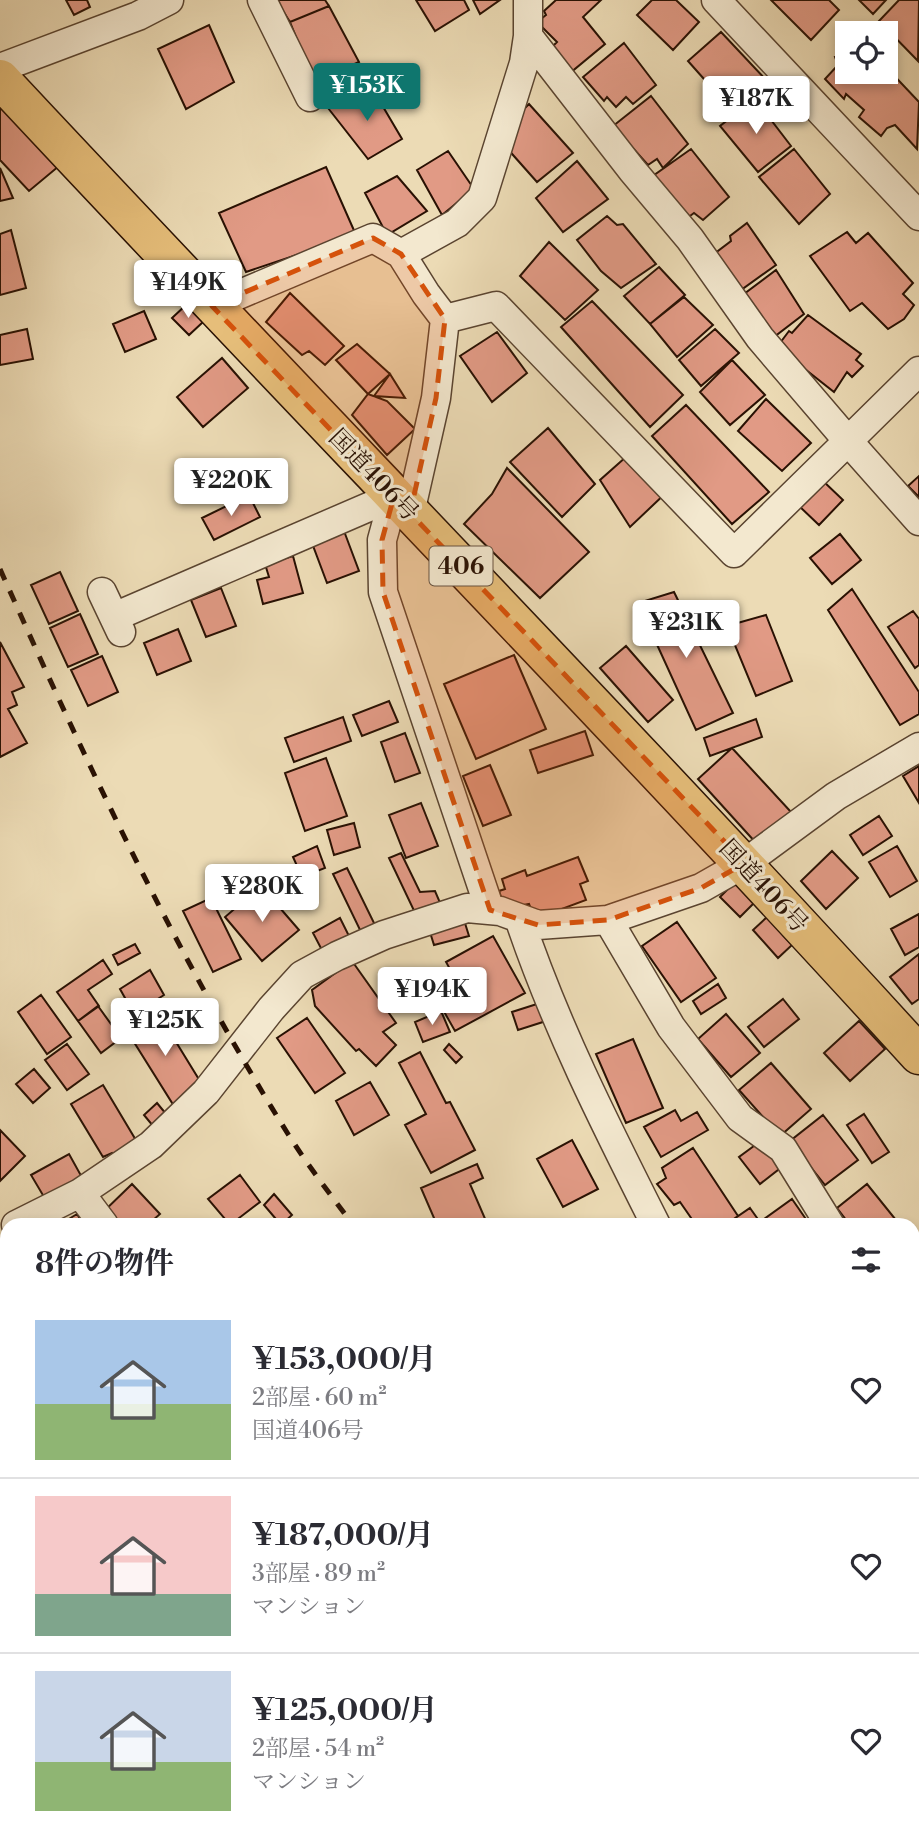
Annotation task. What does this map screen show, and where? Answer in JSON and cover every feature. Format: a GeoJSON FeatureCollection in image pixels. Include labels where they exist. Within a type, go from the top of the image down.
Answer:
{"type":"FeatureCollection","features":[{"type":"Feature","properties":{"kind":"highway","name":"国道406号"},"geometry":{"type":"LineString","coordinates":[[0,79],[212,306],[745,863],[919,1055]]}},
{"type":"Feature","properties":{"kind":"street"},"geometry":{"type":"LineString","coordinates":[[0,68],[138,16],[169,0]]}},
{"type":"Feature","properties":{"kind":"street"},"geometry":{"type":"LineString","coordinates":[[262,0],[310,97]]}},
{"type":"Feature","properties":{"kind":"street"},"geometry":{"type":"LineString","coordinates":[[401,254],[457,223],[482,198],[524,63],[528,36],[528,0]]}},
{"type":"Feature","properties":{"kind":"street"},"geometry":{"type":"LineString","coordinates":[[716,0],[919,216]]}},
{"type":"Feature","properties":{"kind":"street"},"geometry":{"type":"LineString","coordinates":[[528,36],[632,170],[690,239],[760,338],[919,521]]}},
{"type":"Feature","properties":{"kind":"street"},"geometry":{"type":"LineString","coordinates":[[212,306],[373,238],[401,254],[445,319],[436,398],[402,504],[382,540],[383,592],[490,910]]}},
{"type":"Feature","properties":{"kind":"street"},"geometry":{"type":"LineString","coordinates":[[445,319],[496,306],[734,553],[919,371]]}},
{"type":"Feature","properties":{"kind":"street"},"geometry":{"type":"LineString","coordinates":[[102,592],[118,625],[402,504]]}},
{"type":"Feature","properties":{"kind":"street"},"geometry":{"type":"LineString","coordinates":[[32,1218],[80,1193],[151,1145],[206,1092],[271,1009],[302,975],[384,935],[467,908],[500,911],[538,925],[608,920],[701,888],[745,863],[836,796],[919,747]]}},
{"type":"Feature","properties":{"kind":"street"},"geometry":{"type":"LineString","coordinates":[[519,918],[539,978],[586,1087],[652,1218]]}},
{"type":"Feature","properties":{"kind":"street"},"geometry":{"type":"LineString","coordinates":[[608,920],[671,1027],[740,1118],[783,1149],[826,1218]]}},
{"type":"Feature","properties":{"kind":"street"},"geometry":{"type":"LineString","coordinates":[[80,1193],[99,1218]]}},
{"type":"Feature","properties":{"kind":"highlighted area"},"geometry":{"type":"Polygon","coordinates":[[[373,238],[401,254],[445,319],[436,398],[410,513],[745,863],[701,888],[608,920],[538,925],[490,910],[383,592],[382,540],[394,496],[212,306],[373,238]]]}},
{"type":"Feature","properties":{"kind":"building"},"geometry":{"type":"Polygon","coordinates":[[[66,0],[87,0],[90,7],[74,15],[66,0]]]}},
{"type":"Feature","properties":{"kind":"building"},"geometry":{"type":"Polygon","coordinates":[[[276,0],[325,0],[329,6],[290,22],[276,0]]]}},
{"type":"Feature","properties":{"kind":"building"},"geometry":{"type":"Polygon","coordinates":[[[416,0],[464,0],[469,10],[435,31],[416,0]]]}},
{"type":"Feature","properties":{"kind":"building"},"geometry":{"type":"Polygon","coordinates":[[[473,0],[500,0],[480,14],[473,0]]]}},
{"type":"Feature","properties":{"kind":"building"},"geometry":{"type":"Polygon","coordinates":[[[556,0],[601,0],[583,17],[605,44],[570,73],[549,50],[557,42],[537,22],[546,15],[544,11],[556,0]]]}},
{"type":"Feature","properties":{"kind":"building"},"geometry":{"type":"Polygon","coordinates":[[[652,0],[676,0],[699,22],[673,50],[637,15],[652,0]]]}},
{"type":"Feature","properties":{"kind":"building"},"geometry":{"type":"Polygon","coordinates":[[[771,0],[829,0],[839,10],[811,40],[771,0]]]}},
{"type":"Feature","properties":{"kind":"building"},"geometry":{"type":"Polygon","coordinates":[[[859,0],[886,0],[873,14],[859,0]]]}},
{"type":"Feature","properties":{"kind":"building"},"geometry":{"type":"Polygon","coordinates":[[[899,0],[919,0],[918,61],[898,40],[898,21],[879,21],[899,0]]]}},
{"type":"Feature","properties":{"kind":"building"},"geometry":{"type":"Polygon","coordinates":[[[329,6],[359,62],[314,82],[290,22],[329,6]]]}},
{"type":"Feature","properties":{"kind":"building"},"geometry":{"type":"Polygon","coordinates":[[[209,25],[234,82],[186,109],[158,49],[209,25]]]}},
{"type":"Feature","properties":{"kind":"building"},"geometry":{"type":"Polygon","coordinates":[[[721,32],[768,82],[735,114],[688,61],[721,32]]]}},
{"type":"Feature","properties":{"kind":"building"},"geometry":{"type":"Polygon","coordinates":[[[624,43],[656,85],[633,104],[626,97],[616,107],[607,97],[604,101],[583,77],[624,43]]]}},
{"type":"Feature","properties":{"kind":"building"},"geometry":{"type":"Polygon","coordinates":[[[835,68],[835,84],[898,84],[898,80],[919,102],[917,149],[895,125],[887,128],[881,136],[859,117],[864,110],[846,94],[844,99],[825,79],[835,68]]]}},
{"type":"Feature","properties":{"kind":"building"},"geometry":{"type":"Polygon","coordinates":[[[372,88],[402,139],[368,159],[328,108],[372,88]]]}},
{"type":"Feature","properties":{"kind":"building"},"geometry":{"type":"Polygon","coordinates":[[[0,94],[65,161],[29,191],[0,160],[0,94]]]}},
{"type":"Feature","properties":{"kind":"building"},"geometry":{"type":"Polygon","coordinates":[[[651,96],[688,144],[663,168],[657,159],[648,165],[613,126],[651,96]]]}},
{"type":"Feature","properties":{"kind":"building"},"geometry":{"type":"Polygon","coordinates":[[[755,99],[791,146],[758,172],[720,126],[755,99]]]}},
{"type":"Feature","properties":{"kind":"building"},"geometry":{"type":"Polygon","coordinates":[[[529,104],[573,153],[537,182],[505,146],[518,115],[529,104]]]}},
{"type":"Feature","properties":{"kind":"building"},"geometry":{"type":"Polygon","coordinates":[[[691,149],[729,197],[703,220],[694,213],[686,219],[650,178],[691,149]]]}},
{"type":"Feature","properties":{"kind":"building"},"geometry":{"type":"Polygon","coordinates":[[[794,149],[830,194],[799,224],[759,177],[794,149]]]}},
{"type":"Feature","properties":{"kind":"building"},"geometry":{"type":"Polygon","coordinates":[[[448,151],[474,189],[442,215],[417,170],[448,151]]]}},
{"type":"Feature","properties":{"kind":"building"},"geometry":{"type":"Polygon","coordinates":[[[577,161],[608,199],[563,232],[536,198],[577,161]]]}},
{"type":"Feature","properties":{"kind":"building"},"geometry":{"type":"Polygon","coordinates":[[[326,167],[356,235],[246,272],[219,213],[326,167]]]}},
{"type":"Feature","properties":{"kind":"building"},"geometry":{"type":"Polygon","coordinates":[[[0,168],[13,198],[0,201],[0,168]]]}},
{"type":"Feature","properties":{"kind":"building"},"geometry":{"type":"Polygon","coordinates":[[[397,176],[427,211],[387,235],[365,193],[397,176]]]}},
{"type":"Feature","properties":{"kind":"building"},"geometry":{"type":"Polygon","coordinates":[[[607,216],[617,225],[623,224],[656,264],[621,288],[601,271],[577,240],[607,216]]]}},
{"type":"Feature","properties":{"kind":"building"},"geometry":{"type":"Polygon","coordinates":[[[747,223],[776,265],[741,290],[714,254],[731,241],[730,236],[747,223]]]}},
{"type":"Feature","properties":{"kind":"building"},"geometry":{"type":"Polygon","coordinates":[[[11,230],[26,288],[0,295],[0,234],[11,230]]]}},
{"type":"Feature","properties":{"kind":"building"},"geometry":{"type":"Polygon","coordinates":[[[847,232],[856,243],[868,233],[913,283],[903,294],[914,305],[904,319],[888,329],[862,303],[850,311],[810,256],[847,232]]]}},
{"type":"Feature","properties":{"kind":"building"},"geometry":{"type":"Polygon","coordinates":[[[549,242],[598,290],[565,320],[520,276],[549,242]]]}},
{"type":"Feature","properties":{"kind":"building"},"geometry":{"type":"Polygon","coordinates":[[[659,267],[685,295],[650,324],[624,296],[659,267]]]}},
{"type":"Feature","properties":{"kind":"building"},"geometry":{"type":"Polygon","coordinates":[[[776,270],[804,314],[774,337],[744,294],[776,270]]]}},
{"type":"Feature","properties":{"kind":"building"},"geometry":{"type":"Polygon","coordinates":[[[290,293],[344,346],[325,365],[309,351],[302,355],[266,322],[290,293]]]}},
{"type":"Feature","properties":{"kind":"building"},"geometry":{"type":"Polygon","coordinates":[[[684,297],[713,325],[677,357],[650,324],[684,297]]]}},
{"type":"Feature","properties":{"kind":"building"},"geometry":{"type":"Polygon","coordinates":[[[592,301],[683,395],[650,427],[561,327],[592,301]]]}},
{"type":"Feature","properties":{"kind":"building"},"geometry":{"type":"Polygon","coordinates":[[[186,305],[203,322],[189,335],[172,318],[186,305]]]}},
{"type":"Feature","properties":{"kind":"building"},"geometry":{"type":"Polygon","coordinates":[[[144,311],[156,339],[125,352],[113,324],[144,311]]]}},
{"type":"Feature","properties":{"kind":"building"},"geometry":{"type":"Polygon","coordinates":[[[808,315],[861,354],[856,360],[863,366],[852,377],[847,372],[834,392],[777,347],[789,331],[792,333],[808,315]]]}},
{"type":"Feature","properties":{"kind":"building"},"geometry":{"type":"Polygon","coordinates":[[[27,329],[33,359],[0,365],[0,335],[27,329]]]}},
{"type":"Feature","properties":{"kind":"building"},"geometry":{"type":"Polygon","coordinates":[[[715,329],[739,353],[701,386],[679,360],[715,329]]]}},
{"type":"Feature","properties":{"kind":"building"},"geometry":{"type":"Polygon","coordinates":[[[497,332],[527,373],[492,402],[460,356],[497,332]]]}},
{"type":"Feature","properties":{"kind":"building"},"geometry":{"type":"Polygon","coordinates":[[[357,344],[390,374],[368,394],[336,360],[357,344]]]}},
{"type":"Feature","properties":{"kind":"building"},"geometry":{"type":"Polygon","coordinates":[[[222,358],[248,388],[203,427],[177,397],[222,358]]]}},
{"type":"Feature","properties":{"kind":"building"},"geometry":{"type":"Polygon","coordinates":[[[732,360],[765,395],[730,425],[700,392],[732,360]]]}},
{"type":"Feature","properties":{"kind":"building"},"geometry":{"type":"Polygon","coordinates":[[[390,374],[405,398],[374,396],[390,374]]]}},
{"type":"Feature","properties":{"kind":"building"},"geometry":{"type":"Polygon","coordinates":[[[368,394],[387,401],[415,429],[387,455],[352,415],[368,394]]]}},
{"type":"Feature","properties":{"kind":"building"},"geometry":{"type":"Polygon","coordinates":[[[766,399],[811,443],[782,471],[738,431],[766,399]]]}},
{"type":"Feature","properties":{"kind":"building"},"geometry":{"type":"Polygon","coordinates":[[[686,405],[769,492],[732,524],[652,436],[686,405]]]}},
{"type":"Feature","properties":{"kind":"building"},"geometry":{"type":"Polygon","coordinates":[[[548,428],[595,484],[562,517],[510,462],[548,428]]]}},
{"type":"Feature","properties":{"kind":"building"},"geometry":{"type":"Polygon","coordinates":[[[627,456],[671,488],[630,527],[600,480],[627,456]]]}},
{"type":"Feature","properties":{"kind":"building"},"geometry":{"type":"Polygon","coordinates":[[[507,468],[589,552],[540,598],[464,524],[492,494],[507,468]]]}},
{"type":"Feature","properties":{"kind":"building"},"geometry":{"type":"Polygon","coordinates":[[[919,476],[919,497],[908,486],[919,476]]]}},
{"type":"Feature","properties":{"kind":"building"},"geometry":{"type":"Polygon","coordinates":[[[822,480],[843,500],[819,525],[798,505],[822,480]]]}},
{"type":"Feature","properties":{"kind":"building"},"geometry":{"type":"Polygon","coordinates":[[[249,495],[260,517],[214,540],[202,518],[249,495]]]}},
{"type":"Feature","properties":{"kind":"building"},"geometry":{"type":"Polygon","coordinates":[[[344,531],[359,571],[327,583],[312,543],[344,531]]]}},
{"type":"Feature","properties":{"kind":"building"},"geometry":{"type":"Polygon","coordinates":[[[840,534],[861,560],[832,584],[810,558],[840,534]]]}},
{"type":"Feature","properties":{"kind":"building"},"geometry":{"type":"Polygon","coordinates":[[[293,556],[303,593],[263,604],[257,580],[269,577],[265,564],[293,556]]]}},
{"type":"Feature","properties":{"kind":"building"},"geometry":{"type":"Polygon","coordinates":[[[60,572],[78,611],[49,624],[31,585],[60,572]]]}},
{"type":"Feature","properties":{"kind":"building"},"geometry":{"type":"Polygon","coordinates":[[[221,588],[236,626],[206,637],[191,600],[221,588]]]}},
{"type":"Feature","properties":{"kind":"building"},"geometry":{"type":"Polygon","coordinates":[[[852,589],[919,692],[919,714],[900,725],[828,610],[852,589]]]}},
{"type":"Feature","properties":{"kind":"building"},"geometry":{"type":"Polygon","coordinates":[[[674,592],[733,713],[696,730],[638,603],[674,592]]]}},
{"type":"Feature","properties":{"kind":"building"},"geometry":{"type":"Polygon","coordinates":[[[913,611],[919,619],[919,665],[915,668],[888,627],[913,611]]]}},
{"type":"Feature","properties":{"kind":"building"},"geometry":{"type":"Polygon","coordinates":[[[80,614],[98,654],[68,667],[50,628],[80,614]]]}},
{"type":"Feature","properties":{"kind":"building"},"geometry":{"type":"Polygon","coordinates":[[[766,615],[792,681],[756,696],[727,626],[766,615]]]}},
{"type":"Feature","properties":{"kind":"building"},"geometry":{"type":"Polygon","coordinates":[[[178,629],[191,661],[157,675],[144,643],[178,629]]]}},
{"type":"Feature","properties":{"kind":"building"},"geometry":{"type":"Polygon","coordinates":[[[0,642],[24,687],[12,692],[17,705],[8,709],[27,743],[0,757],[0,642]]]}},
{"type":"Feature","properties":{"kind":"building"},"geometry":{"type":"Polygon","coordinates":[[[626,646],[673,700],[648,722],[600,668],[626,646]]]}},
{"type":"Feature","properties":{"kind":"building"},"geometry":{"type":"Polygon","coordinates":[[[514,655],[546,729],[476,759],[444,684],[514,655]]]}},
{"type":"Feature","properties":{"kind":"building"},"geometry":{"type":"Polygon","coordinates":[[[102,656],[118,692],[88,706],[71,670],[102,656]]]}},
{"type":"Feature","properties":{"kind":"building"},"geometry":{"type":"Polygon","coordinates":[[[389,701],[398,722],[362,736],[353,715],[389,701]]]}},
{"type":"Feature","properties":{"kind":"building"},"geometry":{"type":"Polygon","coordinates":[[[343,717],[351,741],[294,762],[285,738],[343,717]]]}},
{"type":"Feature","properties":{"kind":"building"},"geometry":{"type":"Polygon","coordinates":[[[756,719],[762,737],[710,756],[704,738],[756,719]]]}},
{"type":"Feature","properties":{"kind":"building"},"geometry":{"type":"Polygon","coordinates":[[[585,731],[593,755],[538,773],[530,750],[585,731]]]}},
{"type":"Feature","properties":{"kind":"building"},"geometry":{"type":"Polygon","coordinates":[[[405,733],[420,773],[395,782],[381,742],[405,733]]]}},
{"type":"Feature","properties":{"kind":"building"},"geometry":{"type":"Polygon","coordinates":[[[732,748],[791,812],[757,844],[698,779],[732,748]]]}},
{"type":"Feature","properties":{"kind":"building"},"geometry":{"type":"Polygon","coordinates":[[[326,758],[347,816],[305,831],[285,773],[326,758]]]}},
{"type":"Feature","properties":{"kind":"building"},"geometry":{"type":"Polygon","coordinates":[[[490,765],[511,815],[483,826],[463,776],[490,765]]]}},
{"type":"Feature","properties":{"kind":"building"},"geometry":{"type":"Polygon","coordinates":[[[919,766],[919,803],[903,776],[919,766]]]}},
{"type":"Feature","properties":{"kind":"building"},"geometry":{"type":"Polygon","coordinates":[[[421,803],[438,846],[406,858],[389,815],[421,803]]]}},
{"type":"Feature","properties":{"kind":"building"},"geometry":{"type":"Polygon","coordinates":[[[879,816],[892,836],[863,855],[850,835],[879,816]]]}},
{"type":"Feature","properties":{"kind":"building"},"geometry":{"type":"Polygon","coordinates":[[[354,823],[360,847],[334,855],[327,830],[354,823]]]}},
{"type":"Feature","properties":{"kind":"building"},"geometry":{"type":"Polygon","coordinates":[[[317,846],[325,868],[302,877],[293,857],[317,846]]]}},
{"type":"Feature","properties":{"kind":"building"},"geometry":{"type":"Polygon","coordinates":[[[897,846],[917,881],[890,897],[869,862],[897,846]]]}},
{"type":"Feature","properties":{"kind":"building"},"geometry":{"type":"Polygon","coordinates":[[[832,851],[858,878],[826,909],[801,881],[832,851]]]}},
{"type":"Feature","properties":{"kind":"building"},"geometry":{"type":"Polygon","coordinates":[[[401,853],[420,892],[435,891],[441,905],[417,917],[389,858],[401,853]]]}},
{"type":"Feature","properties":{"kind":"building"},"geometry":{"type":"Polygon","coordinates":[[[578,857],[588,881],[580,884],[586,900],[535,919],[529,904],[505,909],[499,891],[505,889],[502,879],[525,870],[527,876],[578,857]]]}},
{"type":"Feature","properties":{"kind":"building"},"geometry":{"type":"Polygon","coordinates":[[[347,868],[375,925],[361,932],[333,874],[347,868]]]}},
{"type":"Feature","properties":{"kind":"building"},"geometry":{"type":"Polygon","coordinates":[[[736,881],[756,901],[740,917],[720,897],[736,881]]]}},
{"type":"Feature","properties":{"kind":"building"},"geometry":{"type":"Polygon","coordinates":[[[261,886],[299,930],[262,961],[225,917],[261,886]]]}},
{"type":"Feature","properties":{"kind":"building"},"geometry":{"type":"Polygon","coordinates":[[[211,898],[241,959],[213,972],[183,911],[211,898]]]}},
{"type":"Feature","properties":{"kind":"building"},"geometry":{"type":"Polygon","coordinates":[[[919,914],[919,947],[905,955],[891,929],[919,914]]]}},
{"type":"Feature","properties":{"kind":"building"},"geometry":{"type":"Polygon","coordinates":[[[767,917],[792,945],[778,958],[753,930],[767,917]]]}},
{"type":"Feature","properties":{"kind":"building"},"geometry":{"type":"Polygon","coordinates":[[[340,918],[351,940],[324,954],[313,933],[340,918]]]}},
{"type":"Feature","properties":{"kind":"building"},"geometry":{"type":"Polygon","coordinates":[[[464,920],[469,936],[434,945],[429,929],[464,920]]]}},
{"type":"Feature","properties":{"kind":"building"},"geometry":{"type":"Polygon","coordinates":[[[677,922],[716,978],[681,1002],[642,946],[677,922]]]}},
{"type":"Feature","properties":{"kind":"building"},"geometry":{"type":"Polygon","coordinates":[[[493,936],[525,993],[455,1031],[442,1008],[465,996],[446,962],[493,936]]]}},
{"type":"Feature","properties":{"kind":"building"},"geometry":{"type":"Polygon","coordinates":[[[135,944],[140,953],[118,965],[113,955],[135,944]]]}},
{"type":"Feature","properties":{"kind":"building"},"geometry":{"type":"Polygon","coordinates":[[[919,954],[919,999],[912,1004],[890,977],[919,954]]]}},
{"type":"Feature","properties":{"kind":"building"},"geometry":{"type":"Polygon","coordinates":[[[103,960],[112,974],[88,990],[99,1006],[78,1021],[57,992],[103,960]]]}},
{"type":"Feature","properties":{"kind":"building"},"geometry":{"type":"Polygon","coordinates":[[[352,961],[396,1023],[383,1032],[396,1045],[376,1066],[359,1049],[356,1051],[315,1006],[312,990],[352,961]]]}},
{"type":"Feature","properties":{"kind":"building"},"geometry":{"type":"Polygon","coordinates":[[[150,970],[164,995],[134,1014],[120,989],[150,970]]]}},
{"type":"Feature","properties":{"kind":"building"},"geometry":{"type":"Polygon","coordinates":[[[718,984],[726,998],[701,1014],[693,1001],[718,984]]]}},
{"type":"Feature","properties":{"kind":"building"},"geometry":{"type":"Polygon","coordinates":[[[41,995],[71,1037],[47,1054],[18,1012],[41,995]]]}},
{"type":"Feature","properties":{"kind":"building"},"geometry":{"type":"Polygon","coordinates":[[[783,999],[799,1019],[764,1047],[748,1027],[783,999]]]}},
{"type":"Feature","properties":{"kind":"building"},"geometry":{"type":"Polygon","coordinates":[[[540,1003],[546,1021],[518,1030],[512,1012],[540,1003]]]}},
{"type":"Feature","properties":{"kind":"building"},"geometry":{"type":"Polygon","coordinates":[[[98,1006],[121,1038],[101,1053],[78,1021],[98,1006]]]}},
{"type":"Feature","properties":{"kind":"building"},"geometry":{"type":"Polygon","coordinates":[[[157,1011],[203,1086],[174,1106],[127,1031],[157,1011]]]}},
{"type":"Feature","properties":{"kind":"building"},"geometry":{"type":"Polygon","coordinates":[[[441,1011],[450,1032],[423,1042],[415,1022],[441,1011]]]}},
{"type":"Feature","properties":{"kind":"building"},"geometry":{"type":"Polygon","coordinates":[[[726,1014],[760,1053],[731,1077],[698,1039],[726,1014]]]}},
{"type":"Feature","properties":{"kind":"building"},"geometry":{"type":"Polygon","coordinates":[[[307,1018],[345,1073],[315,1093],[277,1038],[307,1018]]]}},
{"type":"Feature","properties":{"kind":"building"},"geometry":{"type":"Polygon","coordinates":[[[859,1021],[885,1049],[850,1081],[824,1053],[859,1021]]]}},
{"type":"Feature","properties":{"kind":"building"},"geometry":{"type":"Polygon","coordinates":[[[633,1039],[663,1108],[626,1123],[596,1054],[633,1039]]]}},
{"type":"Feature","properties":{"kind":"building"},"geometry":{"type":"Polygon","coordinates":[[[67,1044],[89,1074],[67,1090],[45,1060],[67,1044]]]}},
{"type":"Feature","properties":{"kind":"building"},"geometry":{"type":"Polygon","coordinates":[[[449,1044],[462,1057],[456,1063],[444,1050],[449,1044]]]}},
{"type":"Feature","properties":{"kind":"building"},"geometry":{"type":"Polygon","coordinates":[[[420,1052],[446,1103],[450,1102],[475,1150],[431,1173],[405,1125],[426,1114],[399,1063],[420,1052]]]}},
{"type":"Feature","properties":{"kind":"building"},"geometry":{"type":"Polygon","coordinates":[[[771,1063],[811,1109],[780,1136],[739,1090],[771,1063]]]}},
{"type":"Feature","properties":{"kind":"building"},"geometry":{"type":"Polygon","coordinates":[[[34,1069],[50,1088],[33,1103],[16,1084],[34,1069]]]}},
{"type":"Feature","properties":{"kind":"building"},"geometry":{"type":"Polygon","coordinates":[[[370,1082],[389,1115],[354,1135],[336,1101],[370,1082]]]}},
{"type":"Feature","properties":{"kind":"building"},"geometry":{"type":"Polygon","coordinates":[[[103,1085],[140,1147],[117,1161],[112,1153],[103,1157],[71,1104],[103,1085]]]}},
{"type":"Feature","properties":{"kind":"building"},"geometry":{"type":"Polygon","coordinates":[[[157,1103],[171,1120],[158,1132],[144,1115],[157,1103]]]}},
{"type":"Feature","properties":{"kind":"building"},"geometry":{"type":"Polygon","coordinates":[[[675,1110],[681,1121],[697,1112],[708,1130],[661,1157],[644,1127],[675,1110]]]}},
{"type":"Feature","properties":{"kind":"building"},"geometry":{"type":"Polygon","coordinates":[[[864,1114],[889,1152],[872,1163],[847,1125],[864,1114]]]}},
{"type":"Feature","properties":{"kind":"building"},"geometry":{"type":"Polygon","coordinates":[[[823,1115],[858,1160],[825,1185],[790,1141],[823,1115]]]}},
{"type":"Feature","properties":{"kind":"building"},"geometry":{"type":"Polygon","coordinates":[[[0,1130],[25,1156],[0,1181],[0,1130]]]}},
{"type":"Feature","properties":{"kind":"building"},"geometry":{"type":"Polygon","coordinates":[[[572,1140],[598,1189],[563,1207],[537,1159],[572,1140]]]}},
{"type":"Feature","properties":{"kind":"building"},"geometry":{"type":"Polygon","coordinates":[[[762,1140],[783,1166],[760,1184],[739,1157],[762,1140]]]}},
{"type":"Feature","properties":{"kind":"building"},"geometry":{"type":"Polygon","coordinates":[[[693,1148],[738,1216],[691,1218],[680,1202],[674,1205],[657,1184],[666,1178],[662,1168],[693,1148]]]}},
{"type":"Feature","properties":{"kind":"building"},"geometry":{"type":"Polygon","coordinates":[[[69,1154],[84,1181],[47,1202],[31,1175],[69,1154]]]}},
{"type":"Feature","properties":{"kind":"building"},"geometry":{"type":"Polygon","coordinates":[[[477,1164],[483,1178],[470,1184],[485,1218],[434,1218],[421,1188],[477,1164]]]}},
{"type":"Feature","properties":{"kind":"building"},"geometry":{"type":"Polygon","coordinates":[[[240,1175],[260,1202],[239,1218],[224,1218],[208,1199],[240,1175]]]}},
{"type":"Feature","properties":{"kind":"building"},"geometry":{"type":"Polygon","coordinates":[[[132,1184],[160,1214],[155,1218],[105,1218],[101,1214],[132,1184]]]}},
{"type":"Feature","properties":{"kind":"building"},"geometry":{"type":"Polygon","coordinates":[[[867,1184],[894,1218],[845,1218],[837,1208],[867,1184]]]}},
{"type":"Feature","properties":{"kind":"building"},"geometry":{"type":"Polygon","coordinates":[[[274,1194],[292,1215],[289,1218],[275,1218],[264,1205],[274,1194]]]}},
{"type":"Feature","properties":{"kind":"building"},"geometry":{"type":"Polygon","coordinates":[[[792,1199],[805,1218],[766,1218],[792,1199]]]}},
{"type":"Feature","properties":{"kind":"building"},"geometry":{"type":"Polygon","coordinates":[[[750,1208],[757,1218],[735,1218],[750,1208]]]}},
{"type":"Feature","properties":{"kind":"railway"},"geometry":{"type":"LineString","coordinates":[[0,569],[99,785],[170,927],[288,1134],[348,1218]]}}]}
